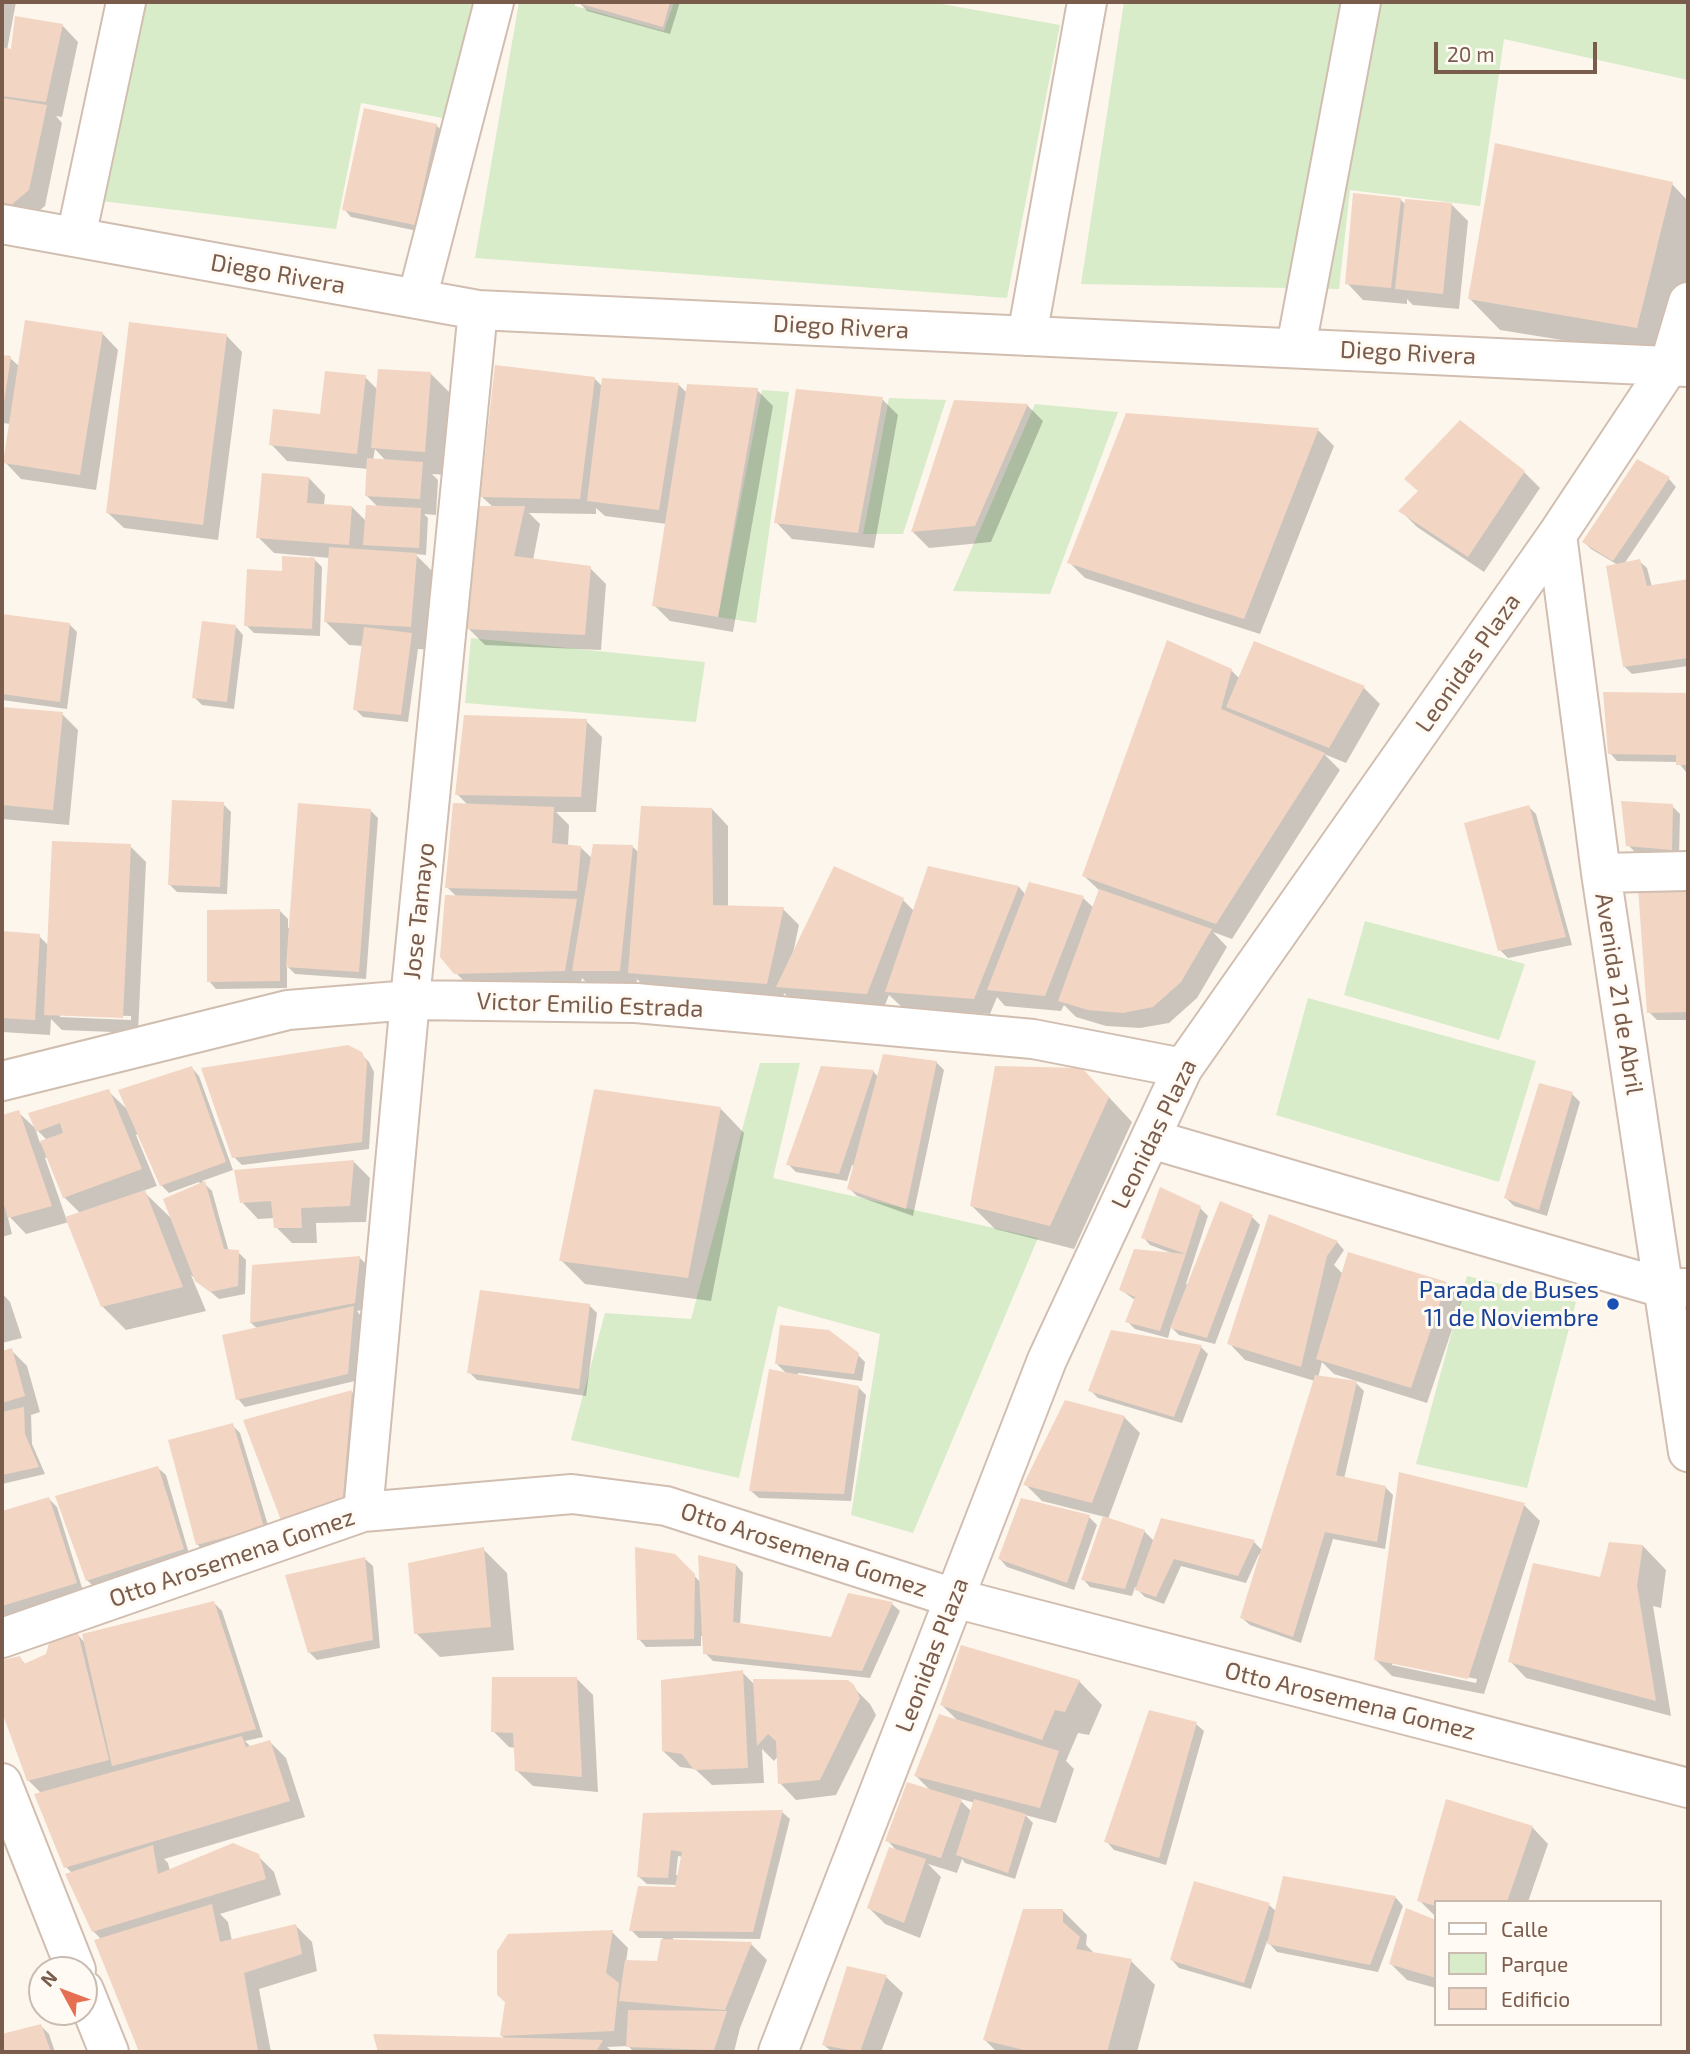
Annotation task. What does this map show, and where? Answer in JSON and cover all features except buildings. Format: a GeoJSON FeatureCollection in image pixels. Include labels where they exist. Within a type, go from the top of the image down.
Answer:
{"type":"FeatureCollection","features":[{"type":"Feature","properties":{"kind":"street"},"geometry":{"type":"LineString","coordinates":[[76,237],[126,2]]}},
{"type":"Feature","properties":{"kind":"street"},"geometry":{"type":"LineString","coordinates":[[417,299],[494,2]]}},
{"type":"Feature","properties":{"kind":"street"},"geometry":{"type":"LineString","coordinates":[[1027,336],[1087,2]]}},
{"type":"Feature","properties":{"kind":"street"},"geometry":{"type":"LineString","coordinates":[[1296,347],[1360,2]]}},
{"type":"Feature","properties":{"kind":"street","name":"Diego Rivera"},"geometry":{"type":"LineString","coordinates":[[2,224],[478,310],[1679,366]]}},
{"type":"Feature","properties":{"kind":"street","name":"Leonidas Plaza"},"geometry":{"type":"LineString","coordinates":[[778,2052],[1046,1360],[1182,1068],[1679,366],[1688,302]]}},
{"type":"Feature","properties":{"kind":"street","name":"Jose Tamayo"},"geometry":{"type":"LineString","coordinates":[[363,1512],[478,310]]}},
{"type":"Feature","properties":{"kind":"street","name":"Avenida 21 de Abril"},"geometry":{"type":"LineString","coordinates":[[1557,535],[1601,873],[1676,1288],[1688,1452]]}},
{"type":"Feature","properties":{"kind":"street"},"geometry":{"type":"LineString","coordinates":[[1601,873],[1688,872]]}},
{"type":"Feature","properties":{"kind":"street","name":"Victor Emilio Estrada"},"geometry":{"type":"LineString","coordinates":[[2,1081],[288,1010],[410,1000],[636,1003],[1034,1039],[1182,1068]]}},
{"type":"Feature","properties":{"kind":"street"},"geometry":{"type":"LineString","coordinates":[[1151,1139],[1676,1288]]}},
{"type":"Feature","properties":{"kind":"street","name":"Otto Arosemena Gomez"},"geometry":{"type":"LineString","coordinates":[[2,1638],[363,1512],[572,1494],[667,1506],[954,1598],[1688,1788]]}},
{"type":"Feature","properties":{"kind":"street"},"geometry":{"type":"LineString","coordinates":[[2,1783],[70,1956]]}},
{"type":"Feature","properties":{"kind":"street"},"geometry":{"type":"LineString","coordinates":[[98,2025],[109,2052]]}},
{"type":"Feature","properties":{"kind":"green space"},"geometry":{"type":"Polygon","coordinates":[[[134,2],[476,2],[443,118],[361,103],[336,229],[92,200],[134,2]]]}},
{"type":"Feature","properties":{"kind":"green space"},"geometry":{"type":"Polygon","coordinates":[[[519,2],[575,2],[575,6],[664,31],[674,2],[931,2],[1060,25],[1007,298],[475,258],[519,2]]]}},
{"type":"Feature","properties":{"kind":"green space"},"geometry":{"type":"Polygon","coordinates":[[[1124,2],[1688,2],[1688,80],[1504,39],[1480,206],[1350,190],[1339,289],[1081,284],[1124,2]]]}},
{"type":"Feature","properties":{"kind":"green space"},"geometry":{"type":"Polygon","coordinates":[[[762,390],[789,392],[756,623],[718,617],[762,390]]]}},
{"type":"Feature","properties":{"kind":"green space"},"geometry":{"type":"Polygon","coordinates":[[[889,398],[946,400],[903,534],[863,534],[889,398]]]}},
{"type":"Feature","properties":{"kind":"green space"},"geometry":{"type":"Polygon","coordinates":[[[1035,404],[1118,412],[1050,594],[953,591],[1035,404]]]}},
{"type":"Feature","properties":{"kind":"green space"},"geometry":{"type":"Polygon","coordinates":[[[471,638],[705,662],[696,722],[465,703],[471,638]]]}},
{"type":"Feature","properties":{"kind":"green space"},"geometry":{"type":"Polygon","coordinates":[[[1365,921],[1525,964],[1499,1040],[1344,995],[1365,921]]]}},
{"type":"Feature","properties":{"kind":"green space"},"geometry":{"type":"Polygon","coordinates":[[[1308,998],[1536,1061],[1499,1182],[1276,1115],[1308,998]]]}},
{"type":"Feature","properties":{"kind":"green space"},"geometry":{"type":"Polygon","coordinates":[[[760,1063],[800,1063],[773,1178],[1038,1238],[913,1533],[851,1515],[880,1334],[778,1306],[739,1478],[571,1440],[605,1313],[691,1319],[760,1063]]]}},
{"type":"Feature","properties":{"kind":"green space"},"geometry":{"type":"Polygon","coordinates":[[[1467,1276],[1576,1302],[1527,1488],[1416,1464],[1467,1276]]]}},
{"type":"Feature","properties":{"kind":"place","name":"Parada de Buses 11 de Noviembre"},"geometry":{"type":"Point","coordinates":[1613,1304]}}]}
